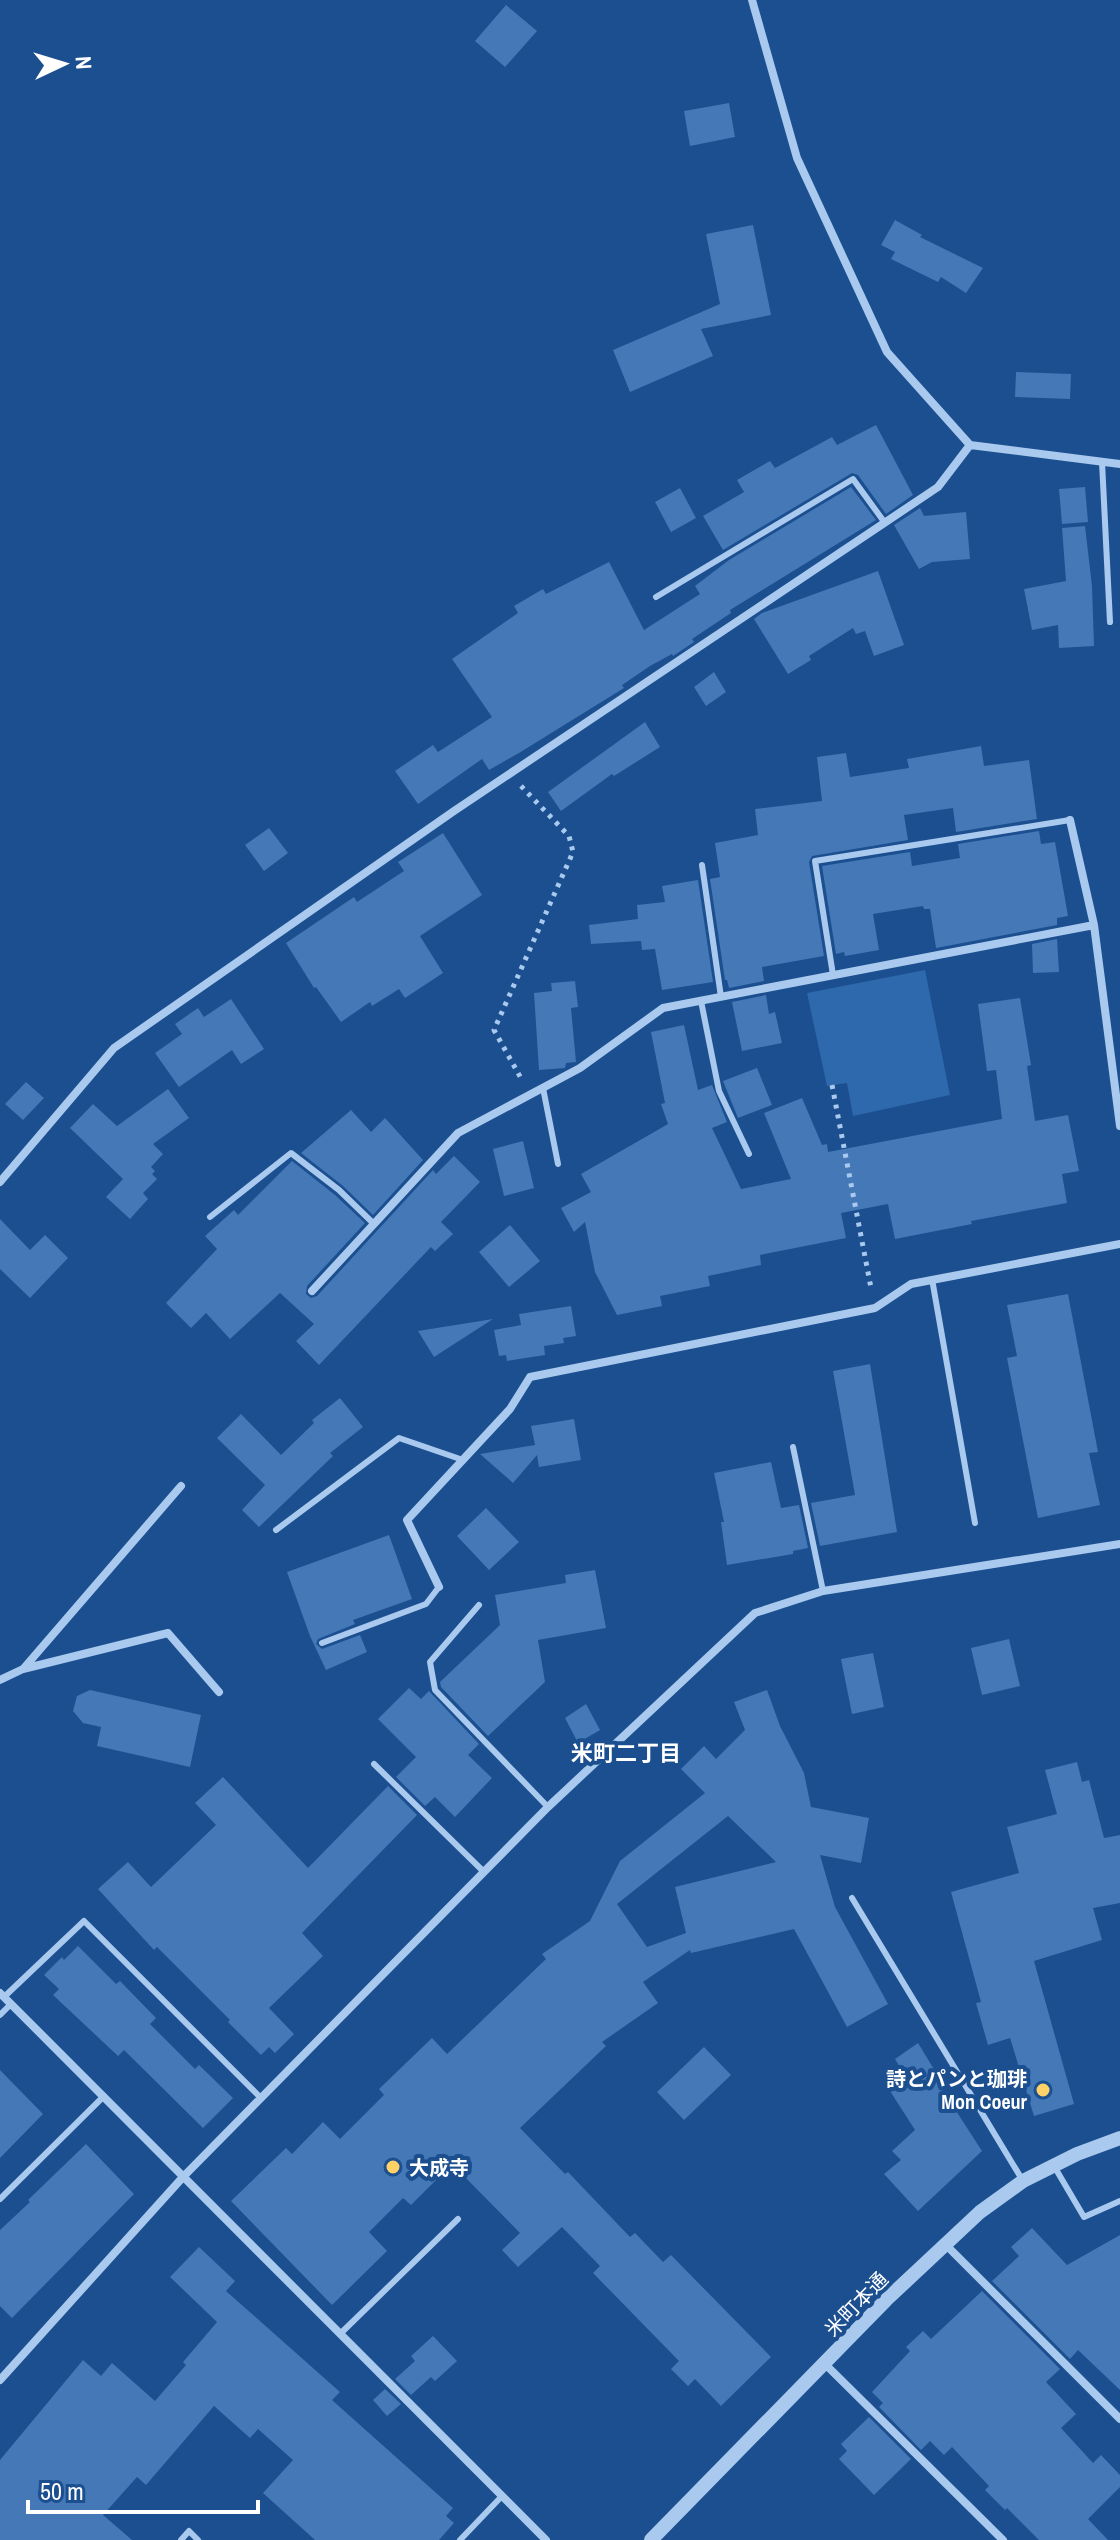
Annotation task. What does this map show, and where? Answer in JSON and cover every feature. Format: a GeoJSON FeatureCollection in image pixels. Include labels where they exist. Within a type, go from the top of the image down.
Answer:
{"type":"FeatureCollection","features":[{"type":"Feature","properties":{"kind":"street"},"geometry":{"type":"LineString","coordinates":[[752,0],[797,158],[887,352],[970,445],[1120,464]]}},
{"type":"Feature","properties":{"kind":"street"},"geometry":{"type":"LineString","coordinates":[[0,1182],[114,1048],[509,773],[938,487],[970,445]]}},
{"type":"Feature","properties":{"kind":"street"},"geometry":{"type":"LineString","coordinates":[[1070,820],[1094,925],[1116,1061],[1120,1126]]}},
{"type":"Feature","properties":{"kind":"street"},"geometry":{"type":"LineString","coordinates":[[312,1291],[458,1133],[580,1068],[663,1008],[1094,925]]}},
{"type":"Feature","properties":{"kind":"street"},"geometry":{"type":"LineString","coordinates":[[439,1587],[407,1520],[510,1409],[530,1377],[875,1308],[911,1284],[1120,1244]]}},
{"type":"Feature","properties":{"kind":"street"},"geometry":{"type":"LineString","coordinates":[[23,1669],[181,1486]]}},
{"type":"Feature","properties":{"kind":"street"},"geometry":{"type":"LineString","coordinates":[[0,2380],[183,2177],[548,1807],[755,1613],[823,1591],[1120,1544]]}},
{"type":"Feature","properties":{"kind":"street"},"geometry":{"type":"LineString","coordinates":[[0,1680],[23,1669],[168,1633],[219,1692]]}},
{"type":"Feature","properties":{"kind":"street"},"geometry":{"type":"LineString","coordinates":[[2,1995],[546,2540]]}},
{"type":"Feature","properties":{"kind":"street","name":"米町本通"},"geometry":{"type":"LineString","coordinates":[[651,2540],[980,2212],[1023,2181],[1120,2138]]}},
{"type":"Feature","properties":{"kind":"street"},"geometry":{"type":"LineString","coordinates":[[945,2244],[1120,2419]]}},
{"type":"Feature","properties":{"kind":"street"},"geometry":{"type":"LineString","coordinates":[[825,2364],[1003,2540]]}},
{"type":"Feature","properties":{"kind":"lane"},"geometry":{"type":"LineString","coordinates":[[1102,462],[1110,622]]}},
{"type":"Feature","properties":{"kind":"lane"},"geometry":{"type":"LineString","coordinates":[[656,597],[853,479],[885,523]]}},
{"type":"Feature","properties":{"kind":"lane"},"geometry":{"type":"LineString","coordinates":[[833,975],[815,861],[1070,820]]}},
{"type":"Feature","properties":{"kind":"lane"},"geometry":{"type":"LineString","coordinates":[[702,865],[721,997]]}},
{"type":"Feature","properties":{"kind":"lane"},"geometry":{"type":"LineString","coordinates":[[701,1001],[719,1091],[749,1154]]}},
{"type":"Feature","properties":{"kind":"lane"},"geometry":{"type":"LineString","coordinates":[[543,1088],[558,1164]]}},
{"type":"Feature","properties":{"kind":"lane"},"geometry":{"type":"LineString","coordinates":[[210,1217],[291,1153],[339,1190],[374,1224]]}},
{"type":"Feature","properties":{"kind":"lane"},"geometry":{"type":"LineString","coordinates":[[932,1279],[975,1523]]}},
{"type":"Feature","properties":{"kind":"lane"},"geometry":{"type":"LineString","coordinates":[[276,1530],[399,1438],[463,1460]]}},
{"type":"Feature","properties":{"kind":"lane"},"geometry":{"type":"LineString","coordinates":[[793,1447],[823,1591]]}},
{"type":"Feature","properties":{"kind":"lane"},"geometry":{"type":"LineString","coordinates":[[322,1643],[426,1604],[439,1587]]}},
{"type":"Feature","properties":{"kind":"lane"},"geometry":{"type":"LineString","coordinates":[[479,1605],[430,1662],[435,1690],[548,1807]]}},
{"type":"Feature","properties":{"kind":"lane"},"geometry":{"type":"LineString","coordinates":[[374,1764],[484,1872]]}},
{"type":"Feature","properties":{"kind":"lane"},"geometry":{"type":"LineString","coordinates":[[852,1898],[1023,2181]]}},
{"type":"Feature","properties":{"kind":"lane"},"geometry":{"type":"LineString","coordinates":[[2,1995],[84,1921],[261,2098]]}},
{"type":"Feature","properties":{"kind":"lane"},"geometry":{"type":"LineString","coordinates":[[0,2015],[11,2004]]}},
{"type":"Feature","properties":{"kind":"lane"},"geometry":{"type":"LineString","coordinates":[[0,2199],[104,2096]]}},
{"type":"Feature","properties":{"kind":"lane"},"geometry":{"type":"LineString","coordinates":[[1054,2166],[1084,2217],[1120,2201]]}},
{"type":"Feature","properties":{"kind":"lane"},"geometry":{"type":"LineString","coordinates":[[340,2334],[458,2219]]}},
{"type":"Feature","properties":{"kind":"lane"},"geometry":{"type":"LineString","coordinates":[[460,2540],[502,2496]]}},
{"type":"Feature","properties":{"kind":"lane"},"geometry":{"type":"LineString","coordinates":[[181,2540],[189,2531],[198,2540]]}},
{"type":"Feature","properties":{"kind":"path"},"geometry":{"type":"LineString","coordinates":[[509,773],[569,836],[573,852],[494,1030],[530,1095]]}},
{"type":"Feature","properties":{"kind":"path"},"geometry":{"type":"LineString","coordinates":[[832,1085],[875,1308]]}},
{"type":"Feature","properties":{"kind":"shaded area"},"geometry":{"type":"Polygon","coordinates":[[[925,970],[950,1095],[853,1116],[847,1083],[827,1086],[807,993],[925,970]]]}},
{"type":"Feature","properties":{"kind":"building"},"geometry":{"type":"Polygon","coordinates":[[[506,5],[537,31],[505,67],[475,41],[506,5]]]}},
{"type":"Feature","properties":{"kind":"building"},"geometry":{"type":"Polygon","coordinates":[[[729,103],[735,137],[690,146],[684,111],[729,103]]]}},
{"type":"Feature","properties":{"kind":"building"},"geometry":{"type":"Polygon","coordinates":[[[895,220],[922,235],[920,237],[983,268],[966,293],[941,277],[938,282],[891,259],[895,252],[881,245],[895,220]]]}},
{"type":"Feature","properties":{"kind":"building"},"geometry":{"type":"Polygon","coordinates":[[[753,225],[771,315],[701,329],[713,356],[630,392],[613,350],[720,304],[706,234],[753,225]]]}},
{"type":"Feature","properties":{"kind":"building"},"geometry":{"type":"Polygon","coordinates":[[[1016,372],[1071,374],[1070,399],[1015,397],[1016,372]]]}},
{"type":"Feature","properties":{"kind":"building"},"geometry":{"type":"Polygon","coordinates":[[[876,425],[913,495],[886,514],[858,475],[852,473],[723,550],[703,516],[744,492],[737,480],[770,461],[775,468],[832,437],[837,445],[876,425]]]}},
{"type":"Feature","properties":{"kind":"building"},"geometry":{"type":"Polygon","coordinates":[[[851,487],[876,520],[730,610],[731,613],[692,639],[694,642],[650,666],[622,685],[624,688],[489,770],[482,759],[418,804],[395,771],[433,745],[438,752],[492,717],[452,659],[518,613],[514,606],[543,589],[546,594],[609,562],[644,630],[700,594],[695,586],[729,560],[851,487]]]}},
{"type":"Feature","properties":{"kind":"building"},"geometry":{"type":"Polygon","coordinates":[[[1085,487],[1088,522],[1062,524],[1059,489],[1085,487]]]}},
{"type":"Feature","properties":{"kind":"building"},"geometry":{"type":"Polygon","coordinates":[[[680,488],[696,518],[671,532],[655,502],[680,488]]]}},
{"type":"Feature","properties":{"kind":"building"},"geometry":{"type":"Polygon","coordinates":[[[920,508],[924,516],[966,512],[970,559],[932,562],[919,569],[894,525],[920,508]]]}},
{"type":"Feature","properties":{"kind":"building"},"geometry":{"type":"Polygon","coordinates":[[[1085,526],[1092,586],[1094,646],[1059,648],[1058,625],[1032,630],[1024,589],[1066,581],[1062,528],[1085,526]]]}},
{"type":"Feature","properties":{"kind":"building"},"geometry":{"type":"Polygon","coordinates":[[[878,571],[904,645],[874,656],[865,631],[856,634],[853,628],[809,656],[811,660],[788,674],[754,619],[762,613],[878,571]]]}},
{"type":"Feature","properties":{"kind":"building"},"geometry":{"type":"Polygon","coordinates":[[[714,672],[726,692],[706,706],[694,687],[714,672]]]}},
{"type":"Feature","properties":{"kind":"building"},"geometry":{"type":"Polygon","coordinates":[[[645,722],[660,747],[614,776],[612,774],[561,811],[548,792],[645,722]]]}},
{"type":"Feature","properties":{"kind":"building"},"geometry":{"type":"Polygon","coordinates":[[[981,746],[984,766],[1029,760],[1037,819],[956,832],[953,808],[904,815],[908,840],[812,856],[809,862],[824,956],[762,967],[764,981],[729,988],[725,980],[710,879],[720,877],[715,843],[758,835],[755,809],[822,801],[817,757],[846,753],[850,777],[909,768],[907,759],[981,746]]]}},
{"type":"Feature","properties":{"kind":"building"},"geometry":{"type":"Polygon","coordinates":[[[269,828],[288,853],[264,871],[245,845],[269,828]]]}},
{"type":"Feature","properties":{"kind":"building"},"geometry":{"type":"Polygon","coordinates":[[[1039,831],[1041,844],[1055,842],[1068,916],[1057,918],[1057,925],[936,948],[930,909],[923,906],[873,914],[879,950],[845,956],[844,952],[836,954],[822,866],[910,852],[912,866],[960,858],[958,844],[1039,831]]]}},
{"type":"Feature","properties":{"kind":"building"},"geometry":{"type":"Polygon","coordinates":[[[443,833],[482,895],[420,936],[443,973],[405,998],[399,989],[372,1006],[370,1002],[341,1022],[314,988],[286,943],[354,897],[357,902],[404,871],[398,862],[443,833]]]}},
{"type":"Feature","properties":{"kind":"building"},"geometry":{"type":"Polygon","coordinates":[[[698,880],[713,982],[662,990],[655,949],[642,950],[641,941],[591,944],[589,925],[638,919],[637,905],[665,902],[662,886],[698,880]]]}},
{"type":"Feature","properties":{"kind":"building"},"geometry":{"type":"Polygon","coordinates":[[[1057,939],[1059,972],[1033,973],[1032,944],[1057,939]]]}},
{"type":"Feature","properties":{"kind":"building"},"geometry":{"type":"Polygon","coordinates":[[[575,981],[578,1007],[571,1008],[576,1062],[566,1063],[565,1068],[539,1070],[534,993],[552,991],[551,983],[575,981]]]}},
{"type":"Feature","properties":{"kind":"building"},"geometry":{"type":"Polygon","coordinates":[[[766,995],[769,1014],[775,1012],[782,1043],[742,1051],[732,1002],[766,995]]]}},
{"type":"Feature","properties":{"kind":"building"},"geometry":{"type":"Polygon","coordinates":[[[1020,998],[1031,1065],[1027,1066],[1035,1121],[1068,1115],[1079,1171],[1062,1174],[1067,1203],[895,1239],[888,1204],[841,1213],[846,1238],[760,1255],[761,1265],[708,1276],[710,1286],[660,1296],[662,1306],[617,1315],[595,1272],[585,1222],[574,1232],[561,1208],[591,1192],[581,1174],[668,1124],[661,1104],[665,1103],[651,1032],[684,1025],[698,1090],[712,1085],[727,1122],[712,1128],[741,1189],[791,1179],[764,1113],[802,1098],[822,1145],[827,1144],[828,1152],[1002,1119],[996,1070],[987,1071],[978,1004],[1020,998]]]}},
{"type":"Feature","properties":{"kind":"building"},"geometry":{"type":"Polygon","coordinates":[[[231,999],[264,1049],[241,1064],[232,1050],[179,1087],[155,1053],[182,1034],[175,1024],[198,1008],[204,1017],[231,999]]]}},
{"type":"Feature","properties":{"kind":"building"},"geometry":{"type":"Polygon","coordinates":[[[757,1068],[772,1105],[738,1118],[723,1081],[757,1068]]]}},
{"type":"Feature","properties":{"kind":"building"},"geometry":{"type":"Polygon","coordinates":[[[26,1082],[44,1098],[23,1120],[5,1104],[26,1082]]]}},
{"type":"Feature","properties":{"kind":"building"},"geometry":{"type":"Polygon","coordinates":[[[168,1089],[189,1118],[153,1144],[163,1154],[151,1167],[157,1179],[143,1193],[148,1199],[130,1219],[106,1197],[123,1179],[70,1128],[93,1104],[117,1126],[168,1089]]]}},
{"type":"Feature","properties":{"kind":"building"},"geometry":{"type":"Polygon","coordinates":[[[351,1110],[371,1132],[385,1118],[423,1160],[373,1215],[301,1153],[351,1110]]]}},
{"type":"Feature","properties":{"kind":"building"},"geometry":{"type":"Polygon","coordinates":[[[523,1141],[534,1188],[504,1196],[493,1149],[523,1141]]]}},
{"type":"Feature","properties":{"kind":"building"},"geometry":{"type":"Polygon","coordinates":[[[454,1156],[480,1182],[441,1222],[453,1234],[435,1251],[431,1247],[319,1365],[296,1341],[314,1324],[280,1293],[230,1339],[206,1313],[191,1328],[166,1303],[217,1249],[205,1236],[234,1210],[238,1215],[292,1161],[365,1223],[307,1286],[306,1294],[311,1298],[317,1296],[433,1170],[436,1174],[454,1156]]]}},
{"type":"Feature","properties":{"kind":"building"},"geometry":{"type":"Polygon","coordinates":[[[0,1219],[30,1250],[45,1235],[68,1258],[30,1298],[0,1269],[0,1219]]]}},
{"type":"Feature","properties":{"kind":"building"},"geometry":{"type":"Polygon","coordinates":[[[510,1225],[540,1261],[509,1287],[479,1252],[510,1225]]]}},
{"type":"Feature","properties":{"kind":"building"},"geometry":{"type":"Polygon","coordinates":[[[1068,1294],[1098,1452],[1089,1453],[1100,1505],[1038,1518],[1007,1358],[1017,1356],[1007,1305],[1068,1294]]]}},
{"type":"Feature","properties":{"kind":"building"},"geometry":{"type":"Polygon","coordinates":[[[571,1306],[576,1336],[563,1338],[564,1343],[544,1346],[545,1355],[507,1361],[506,1355],[499,1356],[494,1330],[521,1325],[519,1314],[571,1306]]]}},
{"type":"Feature","properties":{"kind":"building"},"geometry":{"type":"Polygon","coordinates":[[[493,1319],[434,1357],[418,1331],[493,1319]]]}},
{"type":"Feature","properties":{"kind":"building"},"geometry":{"type":"Polygon","coordinates":[[[870,1364],[897,1532],[820,1546],[811,1503],[855,1495],[833,1371],[870,1364]]]}},
{"type":"Feature","properties":{"kind":"building"},"geometry":{"type":"Polygon","coordinates":[[[340,1398],[363,1427],[330,1453],[333,1456],[259,1527],[242,1510],[265,1485],[217,1438],[241,1414],[281,1455],[314,1423],[312,1420],[340,1398]]]}},
{"type":"Feature","properties":{"kind":"building"},"geometry":{"type":"Polygon","coordinates":[[[574,1419],[581,1460],[539,1467],[537,1455],[513,1483],[480,1454],[535,1445],[531,1426],[574,1419]]]}},
{"type":"Feature","properties":{"kind":"building"},"geometry":{"type":"Polygon","coordinates":[[[771,1462],[781,1508],[799,1505],[808,1548],[793,1551],[793,1554],[727,1565],[721,1522],[724,1522],[714,1473],[771,1462]]]}},
{"type":"Feature","properties":{"kind":"building"},"geometry":{"type":"Polygon","coordinates":[[[486,1508],[519,1542],[489,1570],[457,1536],[486,1508]]]}},
{"type":"Feature","properties":{"kind":"building"},"geometry":{"type":"Polygon","coordinates":[[[389,1535],[412,1599],[353,1620],[355,1624],[318,1639],[316,1644],[322,1649],[360,1635],[367,1652],[326,1670],[287,1572],[389,1535]]]}},
{"type":"Feature","properties":{"kind":"building"},"geometry":{"type":"Polygon","coordinates":[[[595,1570],[606,1628],[538,1640],[545,1682],[488,1736],[441,1687],[440,1682],[500,1625],[495,1595],[566,1583],[565,1575],[595,1570]]]}},
{"type":"Feature","properties":{"kind":"building"},"geometry":{"type":"Polygon","coordinates":[[[1009,1639],[1020,1686],[982,1695],[971,1648],[1009,1639]]]}},
{"type":"Feature","properties":{"kind":"building"},"geometry":{"type":"Polygon","coordinates":[[[873,1653],[884,1707],[852,1714],[841,1659],[873,1653]]]}},
{"type":"Feature","properties":{"kind":"building"},"geometry":{"type":"Polygon","coordinates":[[[409,1688],[421,1699],[429,1691],[479,1744],[468,1755],[492,1778],[455,1817],[435,1797],[425,1806],[396,1777],[416,1757],[378,1719],[409,1688]]]}},
{"type":"Feature","properties":{"kind":"building"},"geometry":{"type":"Polygon","coordinates":[[[90,1690],[201,1715],[190,1767],[97,1746],[101,1727],[83,1723],[73,1711],[77,1696],[90,1690]]]}},
{"type":"Feature","properties":{"kind":"building"},"geometry":{"type":"Polygon","coordinates":[[[767,1690],[780,1726],[804,1773],[811,1807],[869,1818],[861,1863],[820,1855],[835,1907],[888,2004],[847,2027],[794,1929],[691,1953],[690,1950],[643,1982],[658,2003],[602,2042],[606,2046],[520,2128],[565,2174],[568,2172],[630,2237],[635,2233],[663,2262],[671,2255],[771,2357],[721,2406],[695,2379],[688,2386],[671,2369],[679,2361],[593,2273],[600,2266],[562,2227],[518,2267],[502,2250],[520,2233],[452,2164],[411,2205],[403,2198],[369,2232],[387,2251],[332,2305],[231,2201],[286,2148],[292,2154],[323,2122],[340,2139],[384,2095],[379,2089],[432,2038],[447,2054],[546,1959],[542,1954],[590,1921],[620,1861],[705,1793],[681,1769],[704,1746],[716,1759],[745,1730],[734,1702],[767,1690]],[[728,1816],[617,1904],[647,1947],[686,1933],[675,1887],[776,1862],[728,1816]]]}},
{"type":"Feature","properties":{"kind":"building"},"geometry":{"type":"Polygon","coordinates":[[[586,1704],[600,1730],[578,1743],[565,1718],[586,1704]]]}},
{"type":"Feature","properties":{"kind":"building"},"geometry":{"type":"Polygon","coordinates":[[[1077,1762],[1082,1782],[1089,1780],[1104,1838],[1120,1835],[1120,1903],[1093,1908],[1102,1940],[1034,1961],[1074,2104],[1034,2116],[1010,2038],[988,2045],[976,2003],[981,2002],[951,1892],[1019,1873],[1007,1827],[1057,1814],[1045,1770],[1077,1762]]]}},
{"type":"Feature","properties":{"kind":"building"},"geometry":{"type":"Polygon","coordinates":[[[223,1777],[308,1868],[388,1786],[417,1815],[302,1933],[323,1956],[269,2008],[294,2034],[275,2053],[269,2047],[261,2055],[157,1947],[154,1950],[98,1889],[128,1862],[151,1887],[216,1825],[195,1803],[223,1777]]]}},
{"type":"Feature","properties":{"kind":"building"},"geometry":{"type":"Polygon","coordinates":[[[78,1946],[116,1984],[120,1981],[156,2018],[150,2024],[195,2069],[199,2065],[233,2098],[203,2128],[124,2050],[118,2056],[53,1995],[59,1989],[44,1975],[78,1946]]]}},
{"type":"Feature","properties":{"kind":"building"},"geometry":{"type":"Polygon","coordinates":[[[918,2043],[943,2084],[940,2086],[982,2151],[918,2211],[884,2174],[901,2160],[892,2151],[915,2130],[890,2091],[899,2085],[892,2075],[901,2069],[895,2059],[918,2043]]]}},
{"type":"Feature","properties":{"kind":"building"},"geometry":{"type":"Polygon","coordinates":[[[704,2047],[731,2075],[684,2120],[657,2092],[704,2047]]]}},
{"type":"Feature","properties":{"kind":"building"},"geometry":{"type":"Polygon","coordinates":[[[0,2070],[43,2114],[0,2158],[0,2070]]]}},
{"type":"Feature","properties":{"kind":"building"},"geometry":{"type":"Polygon","coordinates":[[[86,2144],[134,2194],[12,2318],[0,2306],[0,2230],[86,2144]]]}},
{"type":"Feature","properties":{"kind":"building"},"geometry":{"type":"Polygon","coordinates":[[[1032,2228],[1067,2265],[1120,2235],[1120,2390],[1078,2350],[1070,2359],[992,2281],[1019,2256],[1011,2247],[1032,2228]]]}},
{"type":"Feature","properties":{"kind":"building"},"geometry":{"type":"Polygon","coordinates":[[[199,2247],[235,2281],[226,2291],[340,2392],[332,2400],[453,2508],[446,2516],[454,2523],[439,2540],[315,2540],[263,2493],[293,2460],[258,2429],[250,2438],[214,2406],[146,2485],[137,2477],[103,2515],[132,2540],[0,2540],[0,2460],[83,2360],[101,2376],[112,2363],[155,2401],[217,2322],[170,2277],[199,2247]]]}},
{"type":"Feature","properties":{"kind":"building"},"geometry":{"type":"Polygon","coordinates":[[[982,2291],[1060,2369],[1046,2382],[1076,2414],[1061,2428],[1093,2463],[1101,2455],[1120,2475],[1120,2487],[1088,2519],[1108,2540],[1039,2540],[985,2490],[989,2486],[952,2447],[944,2455],[930,2441],[921,2450],[879,2407],[883,2403],[872,2392],[910,2351],[906,2347],[923,2331],[931,2339],[982,2291]]]}},
{"type":"Feature","properties":{"kind":"building"},"geometry":{"type":"Polygon","coordinates":[[[433,2336],[457,2361],[435,2381],[431,2377],[411,2395],[395,2379],[415,2361],[411,2356],[433,2336]]]}},
{"type":"Feature","properties":{"kind":"building"},"geometry":{"type":"Polygon","coordinates":[[[385,2389],[401,2404],[387,2416],[373,2400],[385,2389]]]}},
{"type":"Feature","properties":{"kind":"building"},"geometry":{"type":"Polygon","coordinates":[[[869,2417],[911,2459],[874,2495],[839,2459],[847,2451],[841,2444],[869,2417]]]}},
{"type":"Feature","properties":{"kind":"place","name":"詩とパンと珈琲 Mon Coeur"},"geometry":{"type":"Point","coordinates":[1043,2090]}},
{"type":"Feature","properties":{"kind":"place","name":"大成寺"},"geometry":{"type":"Point","coordinates":[393,2167]}},
{"type":"Feature","properties":{"kind":"district","name":"米町二丁目"},"geometry":{"type":"Point","coordinates":[626,1753]}}]}
